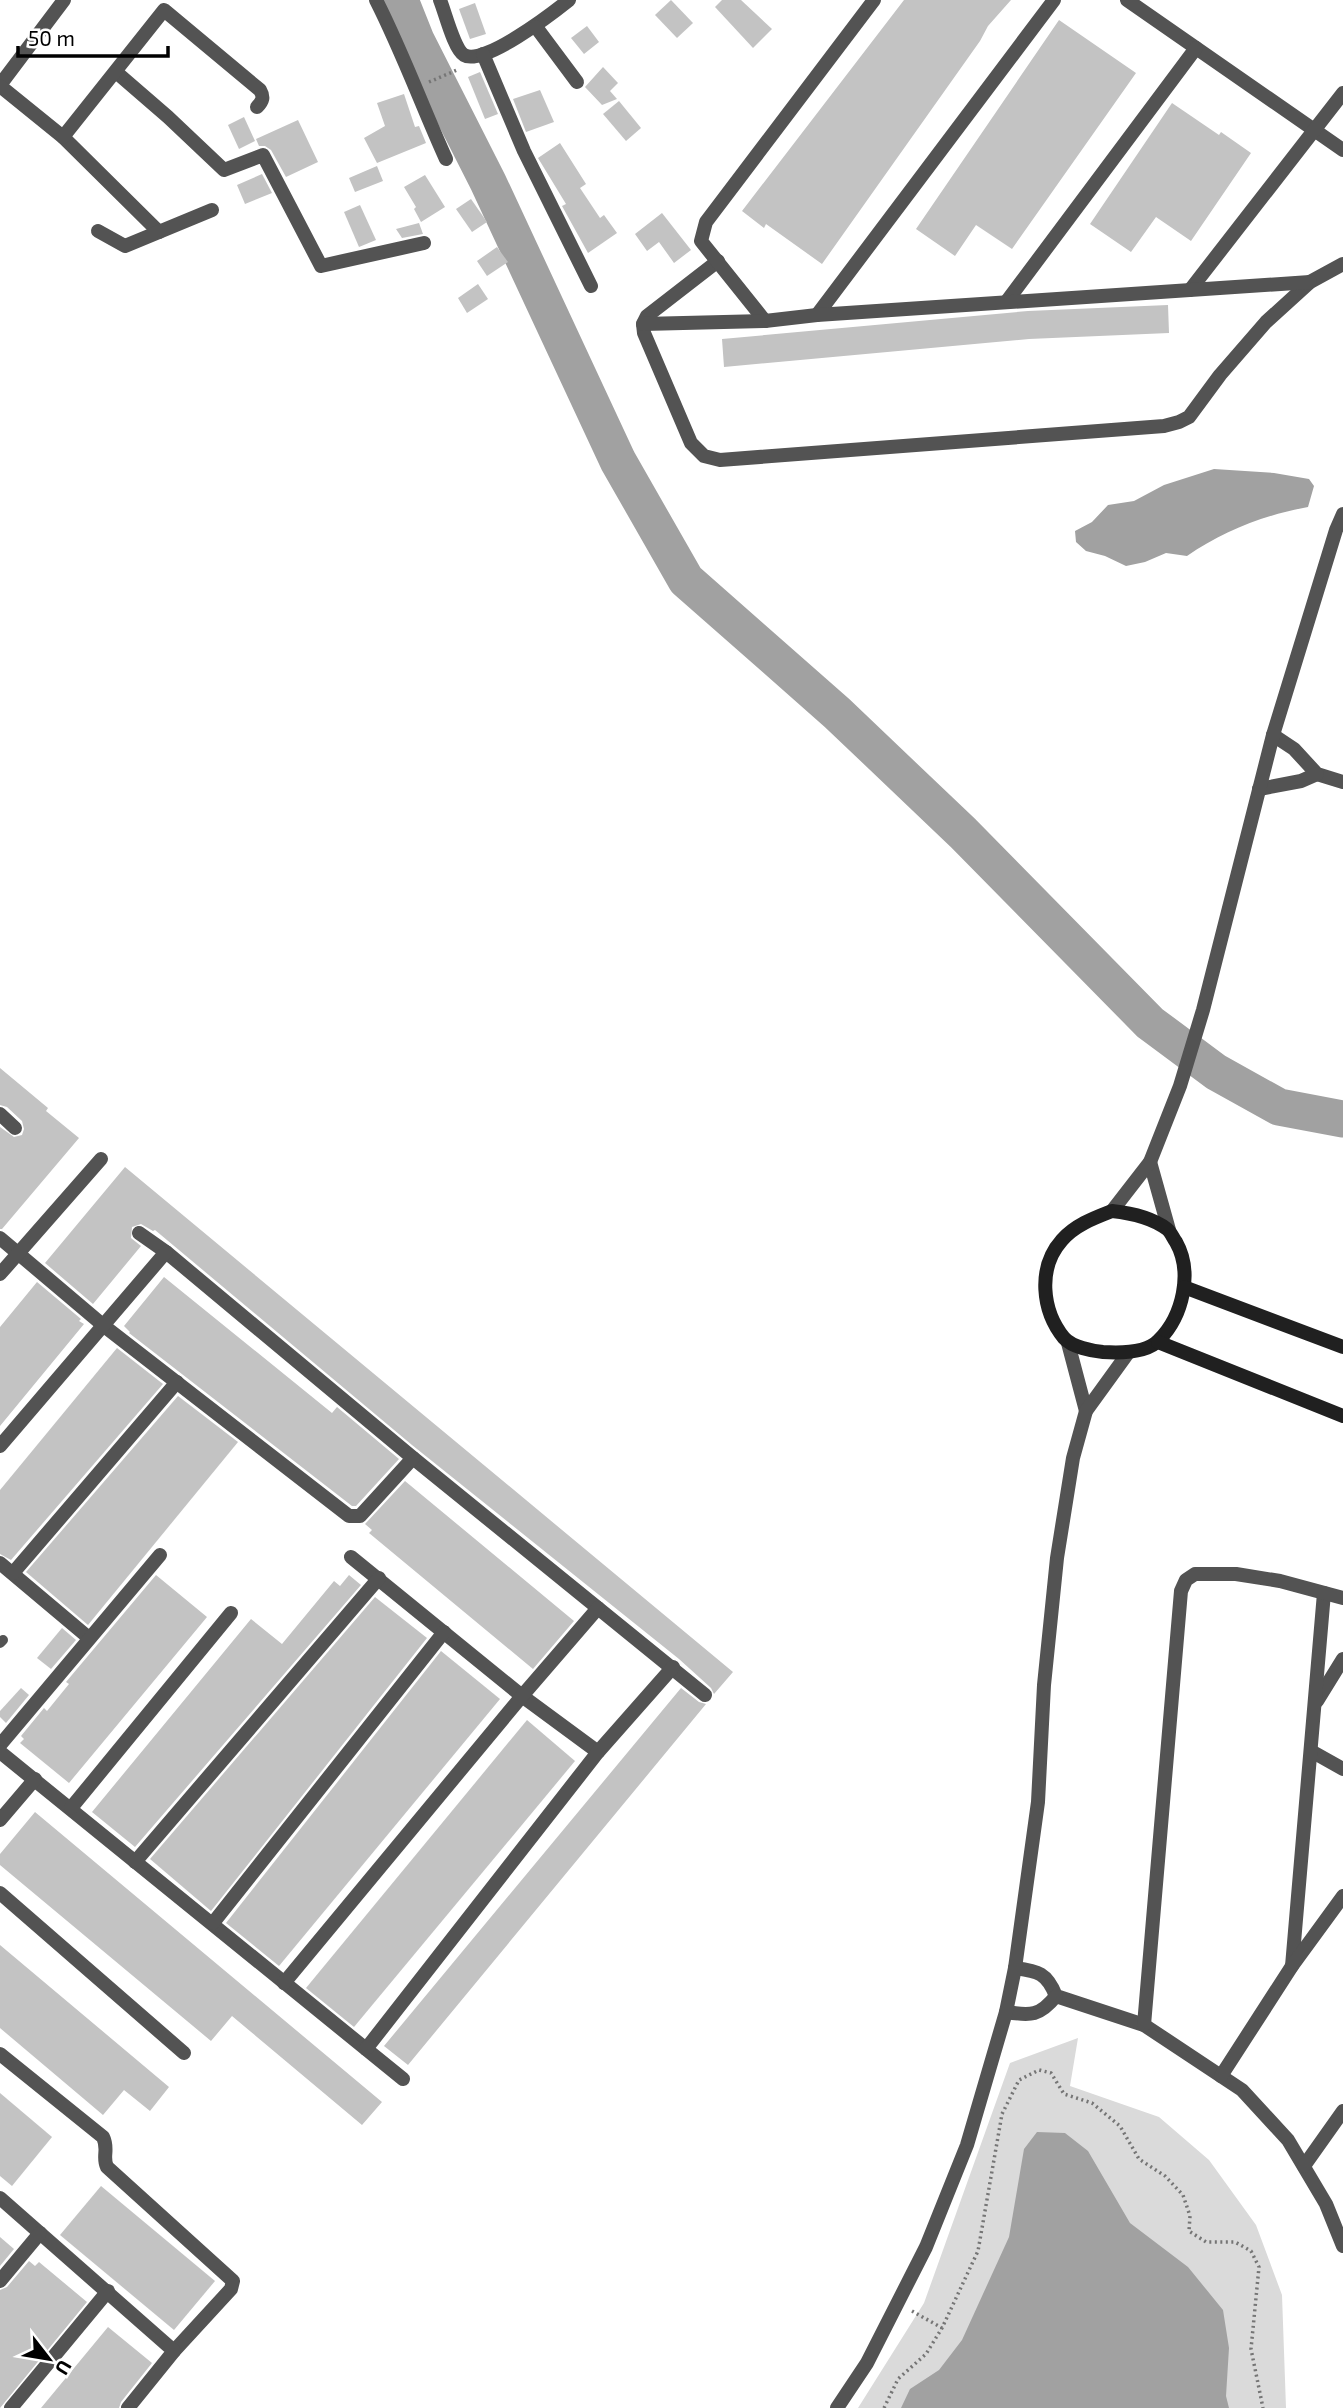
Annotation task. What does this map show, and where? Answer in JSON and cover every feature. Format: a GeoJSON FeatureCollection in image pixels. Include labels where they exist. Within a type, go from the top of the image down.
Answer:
{"type":"FeatureCollection","features":[{"type":"Feature","properties":{"kind":"street"},"geometry":{"type":"LineString","coordinates":[[64,0],[0,86],[63,137],[159,232]]}},
{"type":"Feature","properties":{"kind":"street"},"geometry":{"type":"LineString","coordinates":[[376,0],[393,33],[446,159]]}},
{"type":"Feature","properties":{"kind":"street"},"geometry":{"type":"LineString","coordinates":[[440,0],[461,52],[470,57],[483,54],[536,27],[569,0]]}},
{"type":"Feature","properties":{"kind":"street"},"geometry":{"type":"LineString","coordinates":[[765,321],[701,240],[706,222],[874,0]]}},
{"type":"Feature","properties":{"kind":"street"},"geometry":{"type":"LineString","coordinates":[[817,315],[1054,0]]}},
{"type":"Feature","properties":{"kind":"street"},"geometry":{"type":"LineString","coordinates":[[1127,0],[1343,150]]}},
{"type":"Feature","properties":{"kind":"street"},"geometry":{"type":"LineString","coordinates":[[63,137],[167,5],[260,90],[263,96],[257,107]]}},
{"type":"Feature","properties":{"kind":"street"},"geometry":{"type":"LineString","coordinates":[[536,27],[577,82]]}},
{"type":"Feature","properties":{"kind":"street"},"geometry":{"type":"LineString","coordinates":[[1007,301],[1196,48]]}},
{"type":"Feature","properties":{"kind":"street"},"geometry":{"type":"LineString","coordinates":[[483,54],[524,152],[591,286]]}},
{"type":"Feature","properties":{"kind":"street"},"geometry":{"type":"LineString","coordinates":[[116,72],[169,117],[224,170],[263,155],[321,266],[424,243]]}},
{"type":"Feature","properties":{"kind":"street"},"geometry":{"type":"LineString","coordinates":[[1190,290],[1343,93]]}},
{"type":"Feature","properties":{"kind":"street"},"geometry":{"type":"LineString","coordinates":[[99,231],[125,247],[212,210]]}},
{"type":"Feature","properties":{"kind":"street"},"geometry":{"type":"LineString","coordinates":[[718,261],[647,316],[643,324],[644,333],[691,443],[704,456],[720,460],[1164,426],[1180,422],[1189,417],[1266,321],[1310,282],[1343,264]]}},
{"type":"Feature","properties":{"kind":"street"},"geometry":{"type":"LineString","coordinates":[[643,324],[765,321],[1007,301],[1310,282]]}},
{"type":"Feature","properties":{"kind":"street"},"geometry":{"type":"LineString","coordinates":[[1112,1211],[1150,1162],[1180,1086],[1273,735],[1343,514]]}},
{"type":"Feature","properties":{"kind":"street"},"geometry":{"type":"LineString","coordinates":[[1273,735],[1294,749],[1317,774],[1343,782]]}},
{"type":"Feature","properties":{"kind":"street"},"geometry":{"type":"LineString","coordinates":[[1259,789],[1301,781],[1317,774]]}},
{"type":"Feature","properties":{"kind":"street"},"geometry":{"type":"LineString","coordinates":[[0,1114],[15,1128]]}},
{"type":"Feature","properties":{"kind":"street"},"geometry":{"type":"LineString","coordinates":[[0,1274],[101,1159]]}},
{"type":"Feature","properties":{"kind":"street"},"geometry":{"type":"LineString","coordinates":[[1068,1343],[1097,1352],[1128,1353],[1158,1342],[1179,1312],[1184,1287],[1182,1254],[1169,1230],[1150,1162]]}},
{"type":"Feature","properties":{"kind":"street"},"geometry":{"type":"LineString","coordinates":[[1086,1411],[1068,1343],[1049,1313],[1044,1287],[1050,1263],[1062,1241],[1089,1220],[1112,1211],[1136,1214],[1169,1230]]}},
{"type":"Feature","properties":{"kind":"street"},"geometry":{"type":"LineString","coordinates":[[139,1233],[166,1252],[413,1458],[705,1695]]}},
{"type":"Feature","properties":{"kind":"street"},"geometry":{"type":"LineString","coordinates":[[0,1238],[104,1326],[349,1516],[360,1516],[413,1458]]}},
{"type":"Feature","properties":{"kind":"street"},"geometry":{"type":"LineString","coordinates":[[0,1446],[166,1252]]}},
{"type":"Feature","properties":{"kind":"street"},"geometry":{"type":"LineString","coordinates":[[1184,1287],[1343,1347]]}},
{"type":"Feature","properties":{"kind":"street"},"geometry":{"type":"LineString","coordinates":[[1158,1342],[1343,1416]]}},
{"type":"Feature","properties":{"kind":"street"},"geometry":{"type":"LineString","coordinates":[[837,2408],[867,2363],[926,2247],[967,2145],[1006,2012],[1015,1968],[1038,1802],[1044,1685],[1056,1558],[1073,1458],[1086,1411],[1128,1353]]}},
{"type":"Feature","properties":{"kind":"street"},"geometry":{"type":"LineString","coordinates":[[13,1573],[177,1382]]}},
{"type":"Feature","properties":{"kind":"street"},"geometry":{"type":"LineString","coordinates":[[0,1745],[160,1555]]}},
{"type":"Feature","properties":{"kind":"street"},"geometry":{"type":"LineString","coordinates":[[351,1557],[522,1696],[598,1752]]}},
{"type":"Feature","properties":{"kind":"street"},"geometry":{"type":"LineString","coordinates":[[0,1563],[89,1638]]}},
{"type":"Feature","properties":{"kind":"street"},"geometry":{"type":"LineString","coordinates":[[1143,2025],[1181,1591],[1186,1580],[1195,1574],[1236,1574],[1280,1581],[1343,1598]]}},
{"type":"Feature","properties":{"kind":"street"},"geometry":{"type":"LineString","coordinates":[[135,1862],[379,1578]]}},
{"type":"Feature","properties":{"kind":"street"},"geometry":{"type":"LineString","coordinates":[[1292,1966],[1324,1593]]}},
{"type":"Feature","properties":{"kind":"street"},"geometry":{"type":"LineString","coordinates":[[284,1983],[598,1608]]}},
{"type":"Feature","properties":{"kind":"street"},"geometry":{"type":"LineString","coordinates":[[71,1808],[231,1613]]}},
{"type":"Feature","properties":{"kind":"street"},"geometry":{"type":"LineString","coordinates":[[213,1923],[444,1632]]}},
{"type":"Feature","properties":{"kind":"street"},"geometry":{"type":"LineString","coordinates":[[1315,1705],[1343,1658]]}},
{"type":"Feature","properties":{"kind":"street"},"geometry":{"type":"LineString","coordinates":[[366,2049],[598,1752],[673,1667]]}},
{"type":"Feature","properties":{"kind":"street"},"geometry":{"type":"LineString","coordinates":[[1311,1751],[1343,1769]]}},
{"type":"Feature","properties":{"kind":"street"},"geometry":{"type":"LineString","coordinates":[[0,1752],[403,2079]]}},
{"type":"Feature","properties":{"kind":"street"},"geometry":{"type":"LineString","coordinates":[[0,1820],[35,1779]]}},
{"type":"Feature","properties":{"kind":"street"},"geometry":{"type":"LineString","coordinates":[[0,1893],[184,2053]]}},
{"type":"Feature","properties":{"kind":"street"},"geometry":{"type":"LineString","coordinates":[[1221,2076],[1292,1966],[1343,1896]]}},
{"type":"Feature","properties":{"kind":"street"},"geometry":{"type":"LineString","coordinates":[[1015,1968],[1034,1971],[1044,1976],[1051,1983],[1056,1996]]}},
{"type":"Feature","properties":{"kind":"street"},"geometry":{"type":"LineString","coordinates":[[1056,1996],[1143,2025],[1242,2090],[1288,2140],[1326,2204],[1343,2246]]}},
{"type":"Feature","properties":{"kind":"street"},"geometry":{"type":"LineString","coordinates":[[1006,2012],[1024,2015],[1038,2013],[1056,1996]]}},
{"type":"Feature","properties":{"kind":"street"},"geometry":{"type":"LineString","coordinates":[[0,2054],[103,2137],[107,2144],[104,2162],[107,2167],[233,2281],[231,2289],[174,2351],[128,2408]]}},
{"type":"Feature","properties":{"kind":"street"},"geometry":{"type":"LineString","coordinates":[[1304,2166],[1343,2111]]}},
{"type":"Feature","properties":{"kind":"street"},"geometry":{"type":"LineString","coordinates":[[0,2198],[174,2351]]}},
{"type":"Feature","properties":{"kind":"street"},"geometry":{"type":"LineString","coordinates":[[0,2281],[40,2233]]}},
{"type":"Feature","properties":{"kind":"street"},"geometry":{"type":"LineString","coordinates":[[11,2408],[108,2291]]}},
{"type":"Feature","properties":{"kind":"path"},"geometry":{"type":"LineString","coordinates":[[426,83],[457,71]]}},
{"type":"Feature","properties":{"kind":"path"},"geometry":{"type":"LineString","coordinates":[[884,2408],[898,2379],[926,2354],[942,2328],[978,2251],[1002,2114],[1019,2080],[1039,2070],[1051,2073],[1064,2094],[1092,2103],[1120,2126],[1139,2159],[1165,2176],[1183,2195],[1190,2216],[1189,2231],[1206,2242],[1236,2242],[1251,2251],[1259,2267],[1251,2349],[1263,2408]]}},
{"type":"Feature","properties":{"kind":"path"},"geometry":{"type":"LineString","coordinates":[[898,2303],[942,2328]]}},
{"type":"Feature","properties":{"kind":"shaded area"},"geometry":{"type":"Polygon","coordinates":[[[1214,469],[1274,473],[1309,479],[1314,486],[1308,507],[1245,525],[1187,556],[1166,553],[1126,566],[1086,551],[1076,542],[1075,531],[1092,522],[1108,505],[1134,501],[1164,485],[1214,469]]]}},
{"type":"Feature","properties":{"kind":"shaded area"},"geometry":{"type":"Polygon","coordinates":[[[1078,2038],[1070,2086],[1159,2117],[1209,2160],[1256,2225],[1282,2295],[1286,2408],[858,2408],[924,2303],[1010,2063],[1078,2038]]]}},
{"type":"Feature","properties":{"kind":"shaded area"},"geometry":{"type":"Polygon","coordinates":[[[1037,2132],[1065,2133],[1088,2151],[1130,2223],[1188,2267],[1223,2310],[1229,2348],[1226,2396],[1229,2408],[901,2408],[910,2389],[939,2370],[962,2340],[1009,2237],[1024,2149],[1037,2132]]]}},
{"type":"Feature","properties":{"kind":"building"},"geometry":{"type":"Polygon","coordinates":[[[671,0],[693,23],[677,38],[655,15],[671,0]]]}},
{"type":"Feature","properties":{"kind":"building"},"geometry":{"type":"Polygon","coordinates":[[[722,0],[741,0],[772,29],[753,48],[715,7],[722,0]]]}},
{"type":"Feature","properties":{"kind":"building"},"geometry":{"type":"Polygon","coordinates":[[[904,0],[1011,0],[988,26],[822,264],[766,224],[764,228],[742,211],[904,0]]]}},
{"type":"Feature","properties":{"kind":"building"},"geometry":{"type":"Polygon","coordinates":[[[475,3],[486,34],[470,39],[459,9],[475,3]]]}},
{"type":"Feature","properties":{"kind":"building"},"geometry":{"type":"Polygon","coordinates":[[[1059,20],[1136,73],[1012,249],[976,225],[955,256],[916,229],[1059,20]]]}},
{"type":"Feature","properties":{"kind":"building"},"geometry":{"type":"Polygon","coordinates":[[[587,26],[599,42],[584,54],[571,38],[587,26]]]}},
{"type":"Feature","properties":{"kind":"building"},"geometry":{"type":"Polygon","coordinates":[[[603,67],[618,83],[610,91],[617,99],[602,105],[585,87],[603,67]]]}},
{"type":"Feature","properties":{"kind":"building"},"geometry":{"type":"Polygon","coordinates":[[[480,72],[498,114],[485,119],[468,77],[480,72]]]}},
{"type":"Feature","properties":{"kind":"building"},"geometry":{"type":"Polygon","coordinates":[[[540,90],[554,122],[526,132],[513,99],[540,90]]]}},
{"type":"Feature","properties":{"kind":"building"},"geometry":{"type":"Polygon","coordinates":[[[404,94],[415,127],[419,126],[426,143],[377,163],[364,138],[385,126],[377,103],[404,94]]]}},
{"type":"Feature","properties":{"kind":"building"},"geometry":{"type":"Polygon","coordinates":[[[619,101],[641,128],[626,141],[603,114],[619,101]]]}},
{"type":"Feature","properties":{"kind":"building"},"geometry":{"type":"Polygon","coordinates":[[[1172,103],[1251,153],[1191,241],[1156,217],[1131,252],[1090,224],[1172,103]]]}},
{"type":"Feature","properties":{"kind":"building"},"geometry":{"type":"Polygon","coordinates":[[[244,117],[255,141],[239,149],[228,125],[244,117]]]}},
{"type":"Feature","properties":{"kind":"building"},"geometry":{"type":"Polygon","coordinates":[[[298,120],[318,162],[286,177],[271,150],[259,146],[256,139],[298,120]]]}},
{"type":"Feature","properties":{"kind":"building"},"geometry":{"type":"Polygon","coordinates":[[[560,143],[586,184],[580,188],[600,218],[604,215],[617,233],[588,253],[562,206],[566,204],[538,158],[560,143]]]}},
{"type":"Feature","properties":{"kind":"building"},"geometry":{"type":"Polygon","coordinates":[[[377,166],[383,181],[355,192],[349,178],[377,166]]]}},
{"type":"Feature","properties":{"kind":"building"},"geometry":{"type":"Polygon","coordinates":[[[262,174],[272,193],[245,204],[237,185],[262,174]]]}},
{"type":"Feature","properties":{"kind":"building"},"geometry":{"type":"Polygon","coordinates":[[[425,175],[445,207],[421,222],[404,187],[425,175]]]}},
{"type":"Feature","properties":{"kind":"building"},"geometry":{"type":"Polygon","coordinates":[[[471,199],[487,222],[472,232],[456,209],[471,199]]]}},
{"type":"Feature","properties":{"kind":"building"},"geometry":{"type":"Polygon","coordinates":[[[360,205],[376,240],[359,247],[344,212],[360,205]]]}},
{"type":"Feature","properties":{"kind":"building"},"geometry":{"type":"Polygon","coordinates":[[[662,213],[691,250],[674,263],[659,242],[647,251],[635,234],[662,213]]]}},
{"type":"Feature","properties":{"kind":"building"},"geometry":{"type":"Polygon","coordinates":[[[419,223],[423,234],[402,238],[396,229],[419,223]]]}},
{"type":"Feature","properties":{"kind":"building"},"geometry":{"type":"Polygon","coordinates":[[[497,247],[508,262],[487,276],[477,261],[497,247]]]}},
{"type":"Feature","properties":{"kind":"building"},"geometry":{"type":"Polygon","coordinates":[[[478,284],[488,299],[467,313],[458,298],[478,284]]]}},
{"type":"Feature","properties":{"kind":"building"},"geometry":{"type":"Polygon","coordinates":[[[1168,305],[1169,333],[1029,339],[724,367],[722,339],[1028,311],[1168,305]]]}},
{"type":"Feature","properties":{"kind":"building"},"geometry":{"type":"Polygon","coordinates":[[[0,1068],[79,1138],[2,1229],[0,1127],[14,1137],[22,1135],[24,1129],[22,1121],[7,1107],[0,1105],[0,1068]]]}},
{"type":"Feature","properties":{"kind":"building"},"geometry":{"type":"Polygon","coordinates":[[[125,1167],[733,1672],[714,1694],[711,1688],[679,1659],[412,1445],[155,1230],[141,1224],[132,1227],[131,1238],[141,1246],[93,1304],[45,1263],[125,1167]]]}},
{"type":"Feature","properties":{"kind":"building"},"geometry":{"type":"Polygon","coordinates":[[[164,1277],[332,1413],[337,1407],[399,1459],[356,1506],[352,1506],[129,1333],[124,1326],[164,1277]]]}},
{"type":"Feature","properties":{"kind":"building"},"geometry":{"type":"Polygon","coordinates":[[[37,1282],[84,1324],[0,1426],[0,1327],[37,1282]]]}},
{"type":"Feature","properties":{"kind":"building"},"geometry":{"type":"Polygon","coordinates":[[[117,1348],[163,1384],[11,1560],[0,1554],[0,1490],[117,1348]]]}},
{"type":"Feature","properties":{"kind":"building"},"geometry":{"type":"Polygon","coordinates":[[[178,1396],[238,1442],[88,1625],[26,1572],[178,1396]]]}},
{"type":"Feature","properties":{"kind":"building"},"geometry":{"type":"Polygon","coordinates":[[[405,1481],[574,1621],[533,1669],[369,1533],[372,1530],[365,1524],[405,1481]]]}},
{"type":"Feature","properties":{"kind":"building"},"geometry":{"type":"Polygon","coordinates":[[[156,1575],[207,1617],[69,1783],[20,1743],[24,1739],[21,1736],[44,1708],[47,1711],[69,1684],[66,1682],[156,1575]]]}},
{"type":"Feature","properties":{"kind":"building"},"geometry":{"type":"Polygon","coordinates":[[[349,1575],[361,1585],[135,1847],[92,1812],[251,1619],[282,1644],[334,1581],[340,1586],[349,1575]]]}},
{"type":"Feature","properties":{"kind":"building"},"geometry":{"type":"Polygon","coordinates":[[[375,1597],[427,1638],[211,1911],[150,1859],[375,1597]]]}},
{"type":"Feature","properties":{"kind":"building"},"geometry":{"type":"Polygon","coordinates":[[[62,1628],[76,1640],[51,1669],[37,1658],[62,1628]]]}},
{"type":"Feature","properties":{"kind":"building"},"geometry":{"type":"Polygon","coordinates":[[[441,1651],[500,1699],[279,1966],[226,1923],[441,1651]]]}},
{"type":"Feature","properties":{"kind":"building"},"geometry":{"type":"Polygon","coordinates":[[[21,1688],[29,1695],[6,1723],[0,1717],[0,1711],[21,1688]]]}},
{"type":"Feature","properties":{"kind":"building"},"geometry":{"type":"Polygon","coordinates":[[[681,1688],[706,1704],[408,2065],[384,2046],[681,1688]]]}},
{"type":"Feature","properties":{"kind":"building"},"geometry":{"type":"Polygon","coordinates":[[[527,1720],[575,1761],[354,2027],[306,1988],[527,1720]]]}},
{"type":"Feature","properties":{"kind":"building"},"geometry":{"type":"Polygon","coordinates":[[[35,1812],[382,2102],[362,2125],[232,2016],[211,2041],[0,1865],[0,1854],[35,1812]]]}},
{"type":"Feature","properties":{"kind":"building"},"geometry":{"type":"Polygon","coordinates":[[[0,1945],[169,2087],[150,2111],[124,2090],[103,2115],[0,2028],[0,1945]]]}},
{"type":"Feature","properties":{"kind":"building"},"geometry":{"type":"Polygon","coordinates":[[[0,2093],[52,2137],[12,2186],[0,2176],[0,2093]]]}},
{"type":"Feature","properties":{"kind":"building"},"geometry":{"type":"Polygon","coordinates":[[[101,2186],[215,2281],[174,2330],[60,2235],[101,2186]]]}},
{"type":"Feature","properties":{"kind":"building"},"geometry":{"type":"Polygon","coordinates":[[[0,2237],[14,2249],[0,2266],[0,2237]]]}},
{"type":"Feature","properties":{"kind":"building"},"geometry":{"type":"Polygon","coordinates":[[[29,2261],[35,2266],[39,2262],[87,2302],[0,2408],[0,2290],[7,2287],[29,2261]]]}},
{"type":"Feature","properties":{"kind":"building"},"geometry":{"type":"Polygon","coordinates":[[[108,2327],[152,2363],[119,2408],[41,2408],[108,2327]]]}},
{"type":"Feature","properties":{"kind":"waterway"},"geometry":{"type":"LineString","coordinates":[[400,0],[416,40],[488,182],[618,461],[686,580],[837,713],[963,833],[1150,1023],[1216,1072],[1279,1107],[1343,1119]]}}]}
